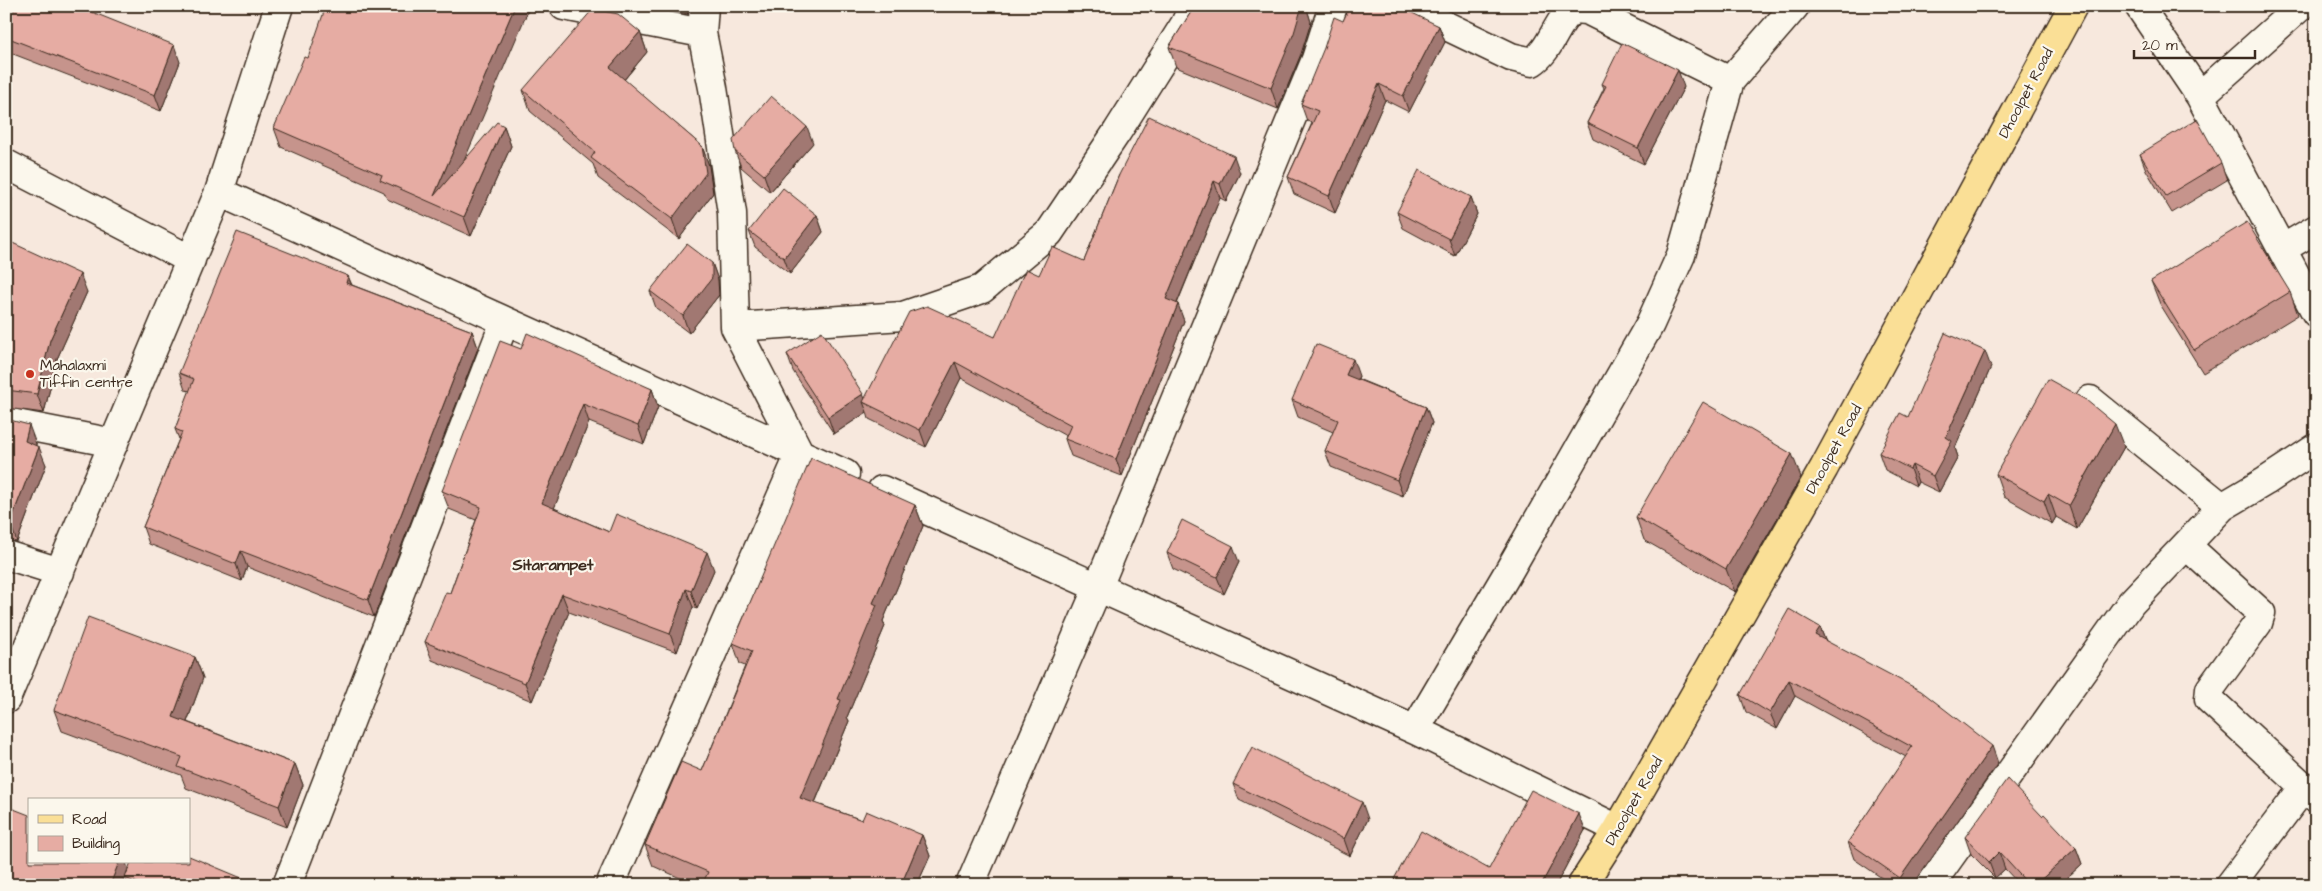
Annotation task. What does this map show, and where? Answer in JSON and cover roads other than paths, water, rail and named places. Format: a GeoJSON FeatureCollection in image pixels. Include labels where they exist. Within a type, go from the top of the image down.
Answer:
{"type":"FeatureCollection","features":[{"type":"Feature","properties":{"kind":"main road","name":"Dhoolpet Road"},"geometry":{"type":"LineString","coordinates":[[1582,885],[1618,829],[1824,468],[2073,6]]}},
{"type":"Feature","properties":{"kind":"street"},"geometry":{"type":"LineString","coordinates":[[6,18],[18,6]]}},
{"type":"Feature","properties":{"kind":"street"},"geometry":{"type":"LineString","coordinates":[[6,699],[219,192],[279,6]]}},
{"type":"Feature","properties":{"kind":"street"},"geometry":{"type":"LineString","coordinates":[[564,6],[702,33]]}},
{"type":"Feature","properties":{"kind":"street"},"geometry":{"type":"LineString","coordinates":[[704,6],[702,33],[713,88],[732,213],[735,327],[800,454]]}},
{"type":"Feature","properties":{"kind":"street"},"geometry":{"type":"LineString","coordinates":[[735,327],[903,316],[982,289],[1049,233],[1117,132],[1185,24],[1193,6]]}},
{"type":"Feature","properties":{"kind":"street"},"geometry":{"type":"LineString","coordinates":[[970,885],[1098,587],[1316,59],[1333,6]]}},
{"type":"Feature","properties":{"kind":"street"},"geometry":{"type":"LineString","coordinates":[[1405,6],[1511,57],[1532,62],[1541,57],[1564,16],[1573,9],[1587,10],[1730,81]]}},
{"type":"Feature","properties":{"kind":"street"},"geometry":{"type":"LineString","coordinates":[[1415,730],[1510,569],[1650,324],[1681,255],[1730,81],[1795,6]]}},
{"type":"Feature","properties":{"kind":"street"},"geometry":{"type":"LineString","coordinates":[[2139,6],[2200,96],[2316,313]]}},
{"type":"Feature","properties":{"kind":"street"},"geometry":{"type":"LineString","coordinates":[[2200,96],[2301,6]]}},
{"type":"Feature","properties":{"kind":"street"},"geometry":{"type":"LineString","coordinates":[[6,164],[191,260]]}},
{"type":"Feature","properties":{"kind":"street"},"geometry":{"type":"LineString","coordinates":[[219,192],[1415,730],[1618,829]]}},
{"type":"Feature","properties":{"kind":"street"},"geometry":{"type":"LineString","coordinates":[[2282,249],[2316,230]]}},
{"type":"Feature","properties":{"kind":"street"},"geometry":{"type":"LineString","coordinates":[[286,885],[505,321]]}},
{"type":"Feature","properties":{"kind":"street"},"geometry":{"type":"LineString","coordinates":[[2090,400],[2222,507]]}},
{"type":"Feature","properties":{"kind":"street"},"geometry":{"type":"LineString","coordinates":[[6,422],[114,443]]}},
{"type":"Feature","properties":{"kind":"street"},"geometry":{"type":"LineString","coordinates":[[1935,883],[2131,603],[2222,507],[2266,482],[2316,448]]}},
{"type":"Feature","properties":{"kind":"street"},"geometry":{"type":"LineString","coordinates":[[610,885],[800,454]]}},
{"type":"Feature","properties":{"kind":"street"},"geometry":{"type":"LineString","coordinates":[[2186,545],[2262,613],[2258,624],[2210,689],[2209,699],[2310,792],[2230,885]]}},
{"type":"Feature","properties":{"kind":"street"},"geometry":{"type":"LineString","coordinates":[[6,555],[60,572]]}},
{"type":"Feature","properties":{"kind":"place","name":"Mahalaxmi Tiffin centre"},"geometry":{"type":"Point","coordinates":[30,374]}},
{"type":"Feature","properties":{"kind":"district","name":"Sitarampet"},"geometry":{"type":"Point","coordinates":[553,565]}}]}
